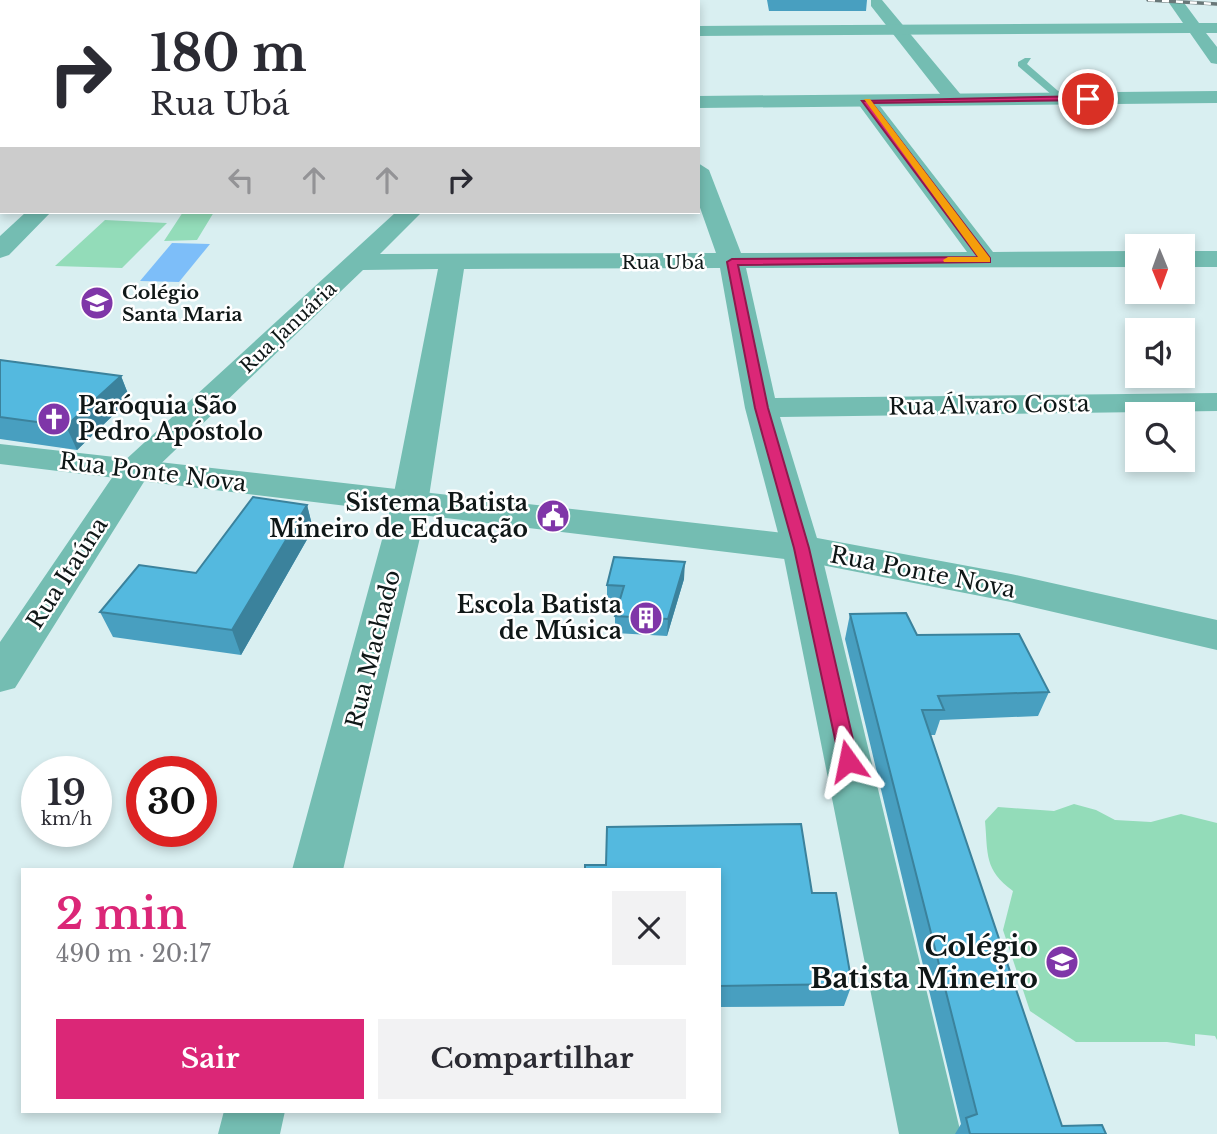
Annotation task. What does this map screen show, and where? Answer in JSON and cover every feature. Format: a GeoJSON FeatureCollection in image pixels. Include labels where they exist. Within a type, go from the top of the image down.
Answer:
{"type":"FeatureCollection","features":[{"type":"Feature","properties":{"kind":"street"},"geometry":{"type":"LineString","coordinates":[[1176,3],[1217,59]]}},
{"type":"Feature","properties":{"kind":"street"},"geometry":{"type":"LineString","coordinates":[[876,4],[955,100]]}},
{"type":"Feature","properties":{"kind":"street"},"geometry":{"type":"LineString","coordinates":[[700,31],[1217,28]]}},
{"type":"Feature","properties":{"kind":"street"},"geometry":{"type":"LineString","coordinates":[[700,102],[1217,97]]}},
{"type":"Feature","properties":{"kind":"street"},"geometry":{"type":"LineString","coordinates":[[866,101],[986,260]]}},
{"type":"Feature","properties":{"kind":"street"},"geometry":{"type":"LineString","coordinates":[[700,175],[732,262],[761,408],[801,548],[930,1134]]}},
{"type":"Feature","properties":{"kind":"street"},"geometry":{"type":"LineString","coordinates":[[0,250],[37,214]]}},
{"type":"Feature","properties":{"kind":"street","name":"Rua Januária"},"geometry":{"type":"LineString","coordinates":[[134,470],[408,214]]}},
{"type":"Feature","properties":{"kind":"street"},"geometry":{"type":"LineString","coordinates":[[1195,259],[1217,258]]}},
{"type":"Feature","properties":{"kind":"street","name":"Rua Ubá"},"geometry":{"type":"LineString","coordinates":[[357,262],[1125,259]]}},
{"type":"Feature","properties":{"kind":"street","name":"Rua Machado"},"geometry":{"type":"LineString","coordinates":[[318,868],[410,503],[452,262]]}},
{"type":"Feature","properties":{"kind":"street","name":"Rua Álvaro Costa"},"geometry":{"type":"LineString","coordinates":[[761,408],[1217,402]]}},
{"type":"Feature","properties":{"kind":"street","name":"Rua Ponte Nova"},"geometry":{"type":"LineString","coordinates":[[0,454],[801,548],[1011,588],[1217,635]]}},
{"type":"Feature","properties":{"kind":"street","name":"Rua Itaúna"},"geometry":{"type":"LineString","coordinates":[[0,676],[134,470]]}},
{"type":"Feature","properties":{"kind":"street"},"geometry":{"type":"LineString","coordinates":[[249,1134],[254,1113]]}},
{"type":"Feature","properties":{"kind":"lane"},"geometry":{"type":"LineString","coordinates":[[1028,60],[1021,64],[1062,99]]}},
{"type":"Feature","properties":{"kind":"green space"},"geometry":{"type":"Polygon","coordinates":[[[182,214],[213,214],[197,240],[164,241],[182,214]]]}},
{"type":"Feature","properties":{"kind":"green space"},"geometry":{"type":"Polygon","coordinates":[[[105,220],[167,223],[122,268],[55,266],[105,220]]]}},
{"type":"Feature","properties":{"kind":"green space"},"geometry":{"type":"Polygon","coordinates":[[[1074,804],[1096,810],[1115,820],[1151,822],[1181,814],[1217,823],[1217,1040],[1215,1036],[1195,1034],[1195,1046],[1167,1042],[1076,1042],[1030,1011],[1003,930],[1013,891],[992,868],[985,821],[998,807],[1054,811],[1074,804]]]}},
{"type":"Feature","properties":{"kind":"water"},"geometry":{"type":"Polygon","coordinates":[[[172,243],[210,244],[179,282],[140,281],[172,243]]]}},
{"type":"Feature","properties":{"kind":"building"},"geometry":{"type":"Polygon","coordinates":[[[0,360],[121,376],[66,426],[0,417],[0,360]]]}},
{"type":"Feature","properties":{"kind":"building"},"geometry":{"type":"Polygon","coordinates":[[[253,497],[307,505],[232,630],[100,612],[139,565],[196,573],[253,497]]]}},
{"type":"Feature","properties":{"kind":"building","name":"Escola Batista de Música"},"geometry":{"type":"Polygon","coordinates":[[[614,557],[685,562],[668,619],[615,616],[624,586],[607,585],[614,557]]]}},
{"type":"Feature","properties":{"kind":"building"},"geometry":{"type":"Polygon","coordinates":[[[906,613],[917,635],[1019,634],[1049,692],[938,696],[944,710],[922,710],[1062,1126],[1102,1125],[1106,1134],[970,1134],[966,1118],[977,1114],[850,614],[906,613]]]}},
{"type":"Feature","properties":{"kind":"building"},"geometry":{"type":"Polygon","coordinates":[[[801,824],[812,893],[836,893],[852,984],[721,986],[721,868],[585,868],[585,865],[606,865],[607,827],[801,824]]]}},
{"type":"Feature","properties":{"kind":"railway"},"geometry":{"type":"LineString","coordinates":[[1148,0],[1217,4]]}},
{"type":"Feature","properties":{"kind":"slow traffic"},"geometry":{"type":"LineString","coordinates":[[867,101],[986,260],[948,260]]}},
{"type":"Feature","properties":{"kind":"place","name":"Colégio Santa Maria"},"geometry":{"type":"Point","coordinates":[97,303]}},
{"type":"Feature","properties":{"kind":"place","name":"Paróquia São Pedro Apóstolo"},"geometry":{"type":"Point","coordinates":[54,419]}},
{"type":"Feature","properties":{"kind":"place","name":"Sistema Batista Mineiro de Educação"},"geometry":{"type":"Point","coordinates":[553,516]}},
{"type":"Feature","properties":{"kind":"place","name":"Escola Batista de Música"},"geometry":{"type":"Point","coordinates":[646,618]}},
{"type":"Feature","properties":{"kind":"place","name":"Colégio Batista Mineiro"},"geometry":{"type":"Point","coordinates":[1062,962]}},
{"type":"Feature","properties":{"kind":"route"},"geometry":{"type":"LineString","coordinates":[[848,761],[801,548],[761,408],[732,262],[986,260],[866,101],[1088,99]]}}]}
